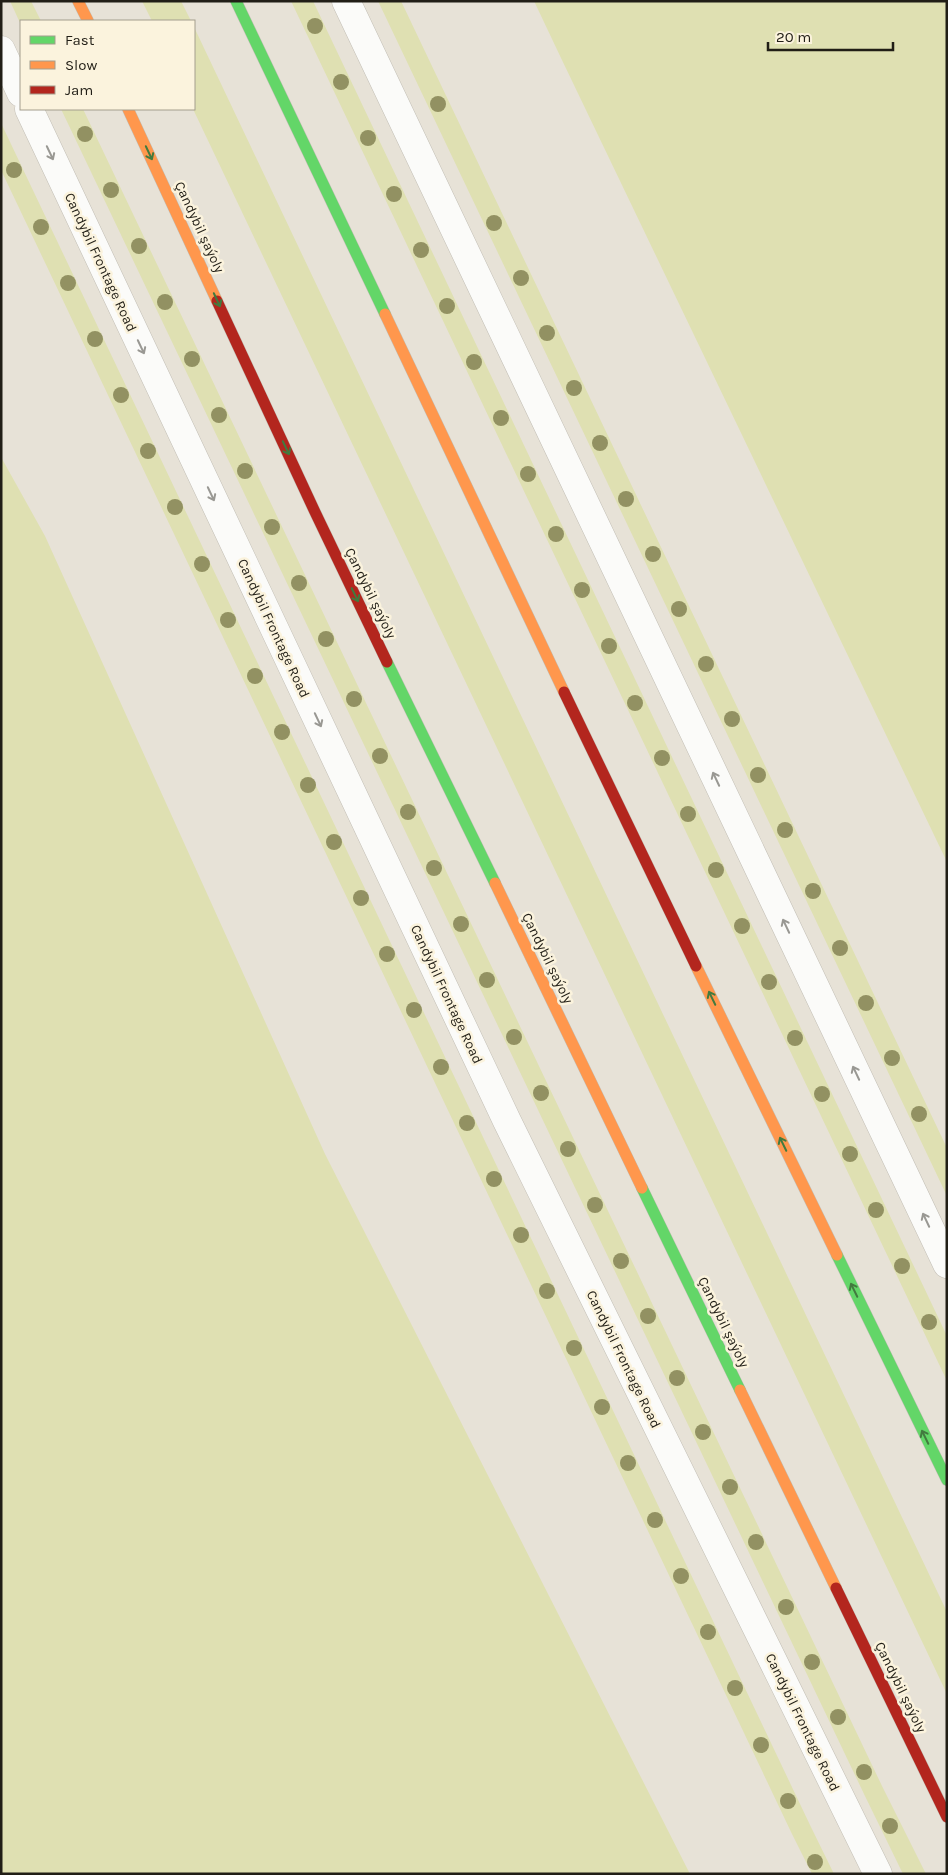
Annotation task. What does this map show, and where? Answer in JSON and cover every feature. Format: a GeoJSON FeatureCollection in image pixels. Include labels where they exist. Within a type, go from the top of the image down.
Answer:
{"type":"FeatureCollection","features":[{"type":"Feature","properties":{"kind":"main road"},"geometry":{"type":"LineString","coordinates":[[78,1],[88,20]]}},
{"type":"Feature","properties":{"kind":"main road"},"geometry":{"type":"LineString","coordinates":[[236,1],[626,822],[947,1480]]}},
{"type":"Feature","properties":{"kind":"main road","name":"Çandybil şaýoly"},"geometry":{"type":"LineString","coordinates":[[128,110],[315,512],[947,1817]]}},
{"type":"Feature","properties":{"kind":"street"},"geometry":{"type":"LineString","coordinates":[[346,1],[947,1264]]}},
{"type":"Feature","properties":{"kind":"street"},"geometry":{"type":"LineString","coordinates":[[1,50],[20,91]]}},
{"type":"Feature","properties":{"kind":"street","name":"Candybil Frontage Road"},"geometry":{"type":"LineString","coordinates":[[29,110],[507,1121],[878,1874]]}},
{"type":"Feature","properties":{"kind":"green space"},"geometry":{"type":"Polygon","coordinates":[[[10,1],[31,1],[40,20],[20,20],[20,23],[10,1]]]}},
{"type":"Feature","properties":{"kind":"green space"},"geometry":{"type":"Polygon","coordinates":[[[142,1],[181,1],[190,20],[152,20],[142,1]]]}},
{"type":"Feature","properties":{"kind":"green space"},"geometry":{"type":"Polygon","coordinates":[[[291,1],[313,1],[947,1336],[947,1381],[291,1]]]}},
{"type":"Feature","properties":{"kind":"green space"},"geometry":{"type":"Polygon","coordinates":[[[378,1],[401,1],[947,1148],[947,1196],[378,1]]]}},
{"type":"Feature","properties":{"kind":"green space"},"geometry":{"type":"Polygon","coordinates":[[[534,1],[947,1],[947,862],[561,58],[534,1]]]}},
{"type":"Feature","properties":{"kind":"green space"},"geometry":{"type":"Polygon","coordinates":[[[195,29],[947,1612],[947,1694],[193,110],[195,110],[195,29]]]}},
{"type":"Feature","properties":{"kind":"green space"},"geometry":{"type":"Polygon","coordinates":[[[61,110],[83,110],[882,1786],[926,1874],[903,1874],[61,110]]]}},
{"type":"Feature","properties":{"kind":"green space"},"geometry":{"type":"Polygon","coordinates":[[[1,123],[834,1874],[812,1874],[792,1834],[1,170],[1,123]]]}},
{"type":"Feature","properties":{"kind":"green space"},"geometry":{"type":"Polygon","coordinates":[[[1,457],[45,536],[325,1154],[690,1874],[1,1874],[1,457]]]}},
{"type":"Feature","properties":{"kind":"traffic: fast"},"geometry":{"type":"LineString","coordinates":[[236,1],[385,314]]}},
{"type":"Feature","properties":{"kind":"traffic: fast"},"geometry":{"type":"LineString","coordinates":[[387,662],[495,883]]}},
{"type":"Feature","properties":{"kind":"traffic: fast"},"geometry":{"type":"LineString","coordinates":[[642,1188],[740,1390]]}},
{"type":"Feature","properties":{"kind":"traffic: fast"},"geometry":{"type":"LineString","coordinates":[[837,1255],[947,1480]]}},
{"type":"Feature","properties":{"kind":"traffic: slow"},"geometry":{"type":"LineString","coordinates":[[78,1],[88,20]]}},
{"type":"Feature","properties":{"kind":"traffic: slow"},"geometry":{"type":"LineString","coordinates":[[128,110],[217,301]]}},
{"type":"Feature","properties":{"kind":"traffic: slow"},"geometry":{"type":"LineString","coordinates":[[385,314],[564,692]]}},
{"type":"Feature","properties":{"kind":"traffic: slow"},"geometry":{"type":"LineString","coordinates":[[495,883],[642,1188]]}},
{"type":"Feature","properties":{"kind":"traffic: slow"},"geometry":{"type":"LineString","coordinates":[[696,966],[837,1255]]}},
{"type":"Feature","properties":{"kind":"traffic: slow"},"geometry":{"type":"LineString","coordinates":[[740,1390],[836,1588]]}},
{"type":"Feature","properties":{"kind":"traffic: jam"},"geometry":{"type":"LineString","coordinates":[[217,301],[387,662]]}},
{"type":"Feature","properties":{"kind":"traffic: jam"},"geometry":{"type":"LineString","coordinates":[[564,692],[696,966]]}},
{"type":"Feature","properties":{"kind":"traffic: jam"},"geometry":{"type":"LineString","coordinates":[[836,1588],[947,1817]]}}]}
